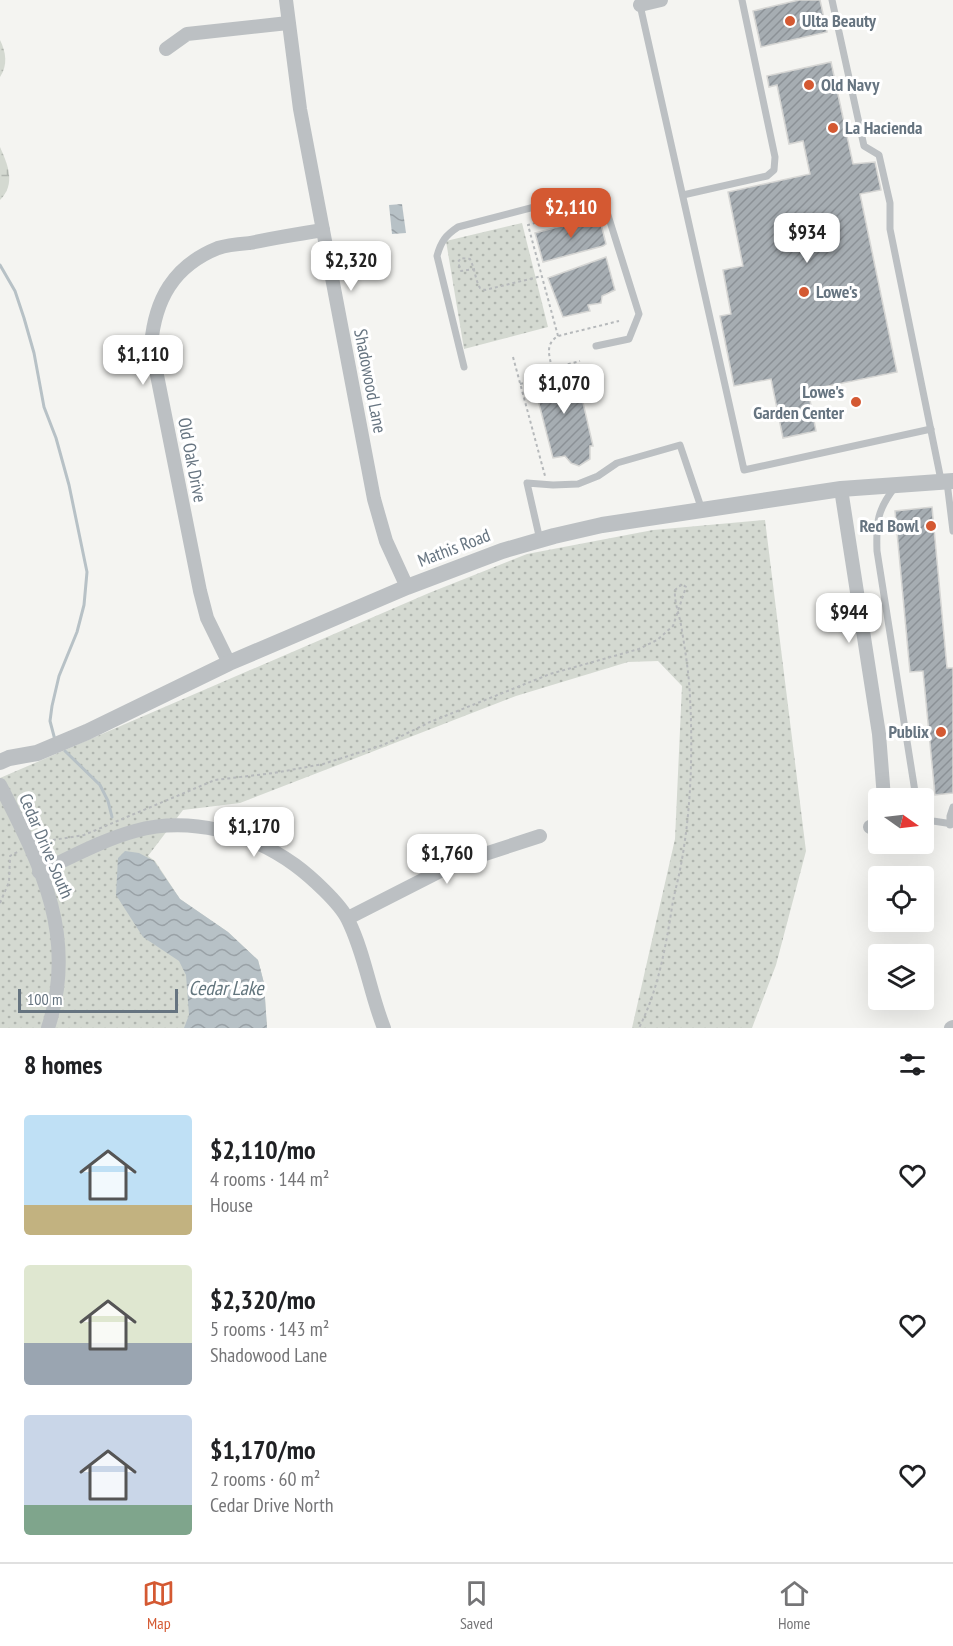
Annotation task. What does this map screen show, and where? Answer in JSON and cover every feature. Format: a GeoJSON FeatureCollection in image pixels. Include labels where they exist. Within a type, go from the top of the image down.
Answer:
{"type":"FeatureCollection","features":[{"type":"Feature","properties":{"kind":"street","name":"Shadowood Lane"},"geometry":{"type":"LineString","coordinates":[[286,0],[300,108],[374,499],[386,541],[407,587]]}},
{"type":"Feature","properties":{"kind":"street"},"geometry":{"type":"LineString","coordinates":[[640,5],[661,0]]}},
{"type":"Feature","properties":{"kind":"street"},"geometry":{"type":"LineString","coordinates":[[166,50],[186,34],[288,23]]}},
{"type":"Feature","properties":{"kind":"street","name":"Old Oak Drive"},"geometry":{"type":"LineString","coordinates":[[229,663],[207,618],[200,591],[151,345],[153,322],[162,297],[178,275],[197,259],[219,248],[323,230]]}},
{"type":"Feature","properties":{"kind":"street","name":"Mathis Road"},"geometry":{"type":"LineString","coordinates":[[0,762],[37,753],[87,732],[229,663],[407,587],[463,565],[540,540],[602,525],[841,489],[947,482]]}},
{"type":"Feature","properties":{"kind":"street"},"geometry":{"type":"LineString","coordinates":[[841,489],[879,734],[883,788]]}},
{"type":"Feature","properties":{"kind":"street","name":"Cedar Drive South"},"geometry":{"type":"LineString","coordinates":[[0,785],[49,894],[56,920],[60,954],[56,998],[48,1028]]}},
{"type":"Feature","properties":{"kind":"street"},"geometry":{"type":"LineString","coordinates":[[39,872],[113,838],[136,831],[172,826],[210,828],[251,839],[286,858],[320,887],[348,918],[384,1028]]}},
{"type":"Feature","properties":{"kind":"street"},"geometry":{"type":"LineString","coordinates":[[348,918],[454,864],[540,836]]}},
{"type":"Feature","properties":{"kind":"lane"},"geometry":{"type":"LineString","coordinates":[[683,195],[767,176],[774,170],[774,157],[742,0]]}},
{"type":"Feature","properties":{"kind":"lane"},"geometry":{"type":"LineString","coordinates":[[832,0],[864,146],[879,155],[890,203],[890,229],[931,429],[947,482],[953,531]]}},
{"type":"Feature","properties":{"kind":"lane"},"geometry":{"type":"LineString","coordinates":[[640,5],[744,470],[931,429]]}},
{"type":"Feature","properties":{"kind":"lane"},"geometry":{"type":"LineString","coordinates":[[464,367],[437,256],[445,236],[458,227],[584,194],[593,195],[600,200],[607,212],[639,314],[629,339],[596,346]]}},
{"type":"Feature","properties":{"kind":"lane"},"geometry":{"type":"LineString","coordinates":[[540,540],[527,483],[578,484],[598,476],[617,463],[680,445],[702,510]]}},
{"type":"Feature","properties":{"kind":"lane"},"geometry":{"type":"LineString","coordinates":[[896,485],[879,513],[876,527],[877,551],[914,788]]}},
{"type":"Feature","properties":{"kind":"lane"},"geometry":{"type":"LineString","coordinates":[[934,821],[952,824],[950,816],[953,807]]}},
{"type":"Feature","properties":{"kind":"path"},"geometry":{"type":"LineString","coordinates":[[558,336],[528,225],[574,212],[576,221]]}},
{"type":"Feature","properties":{"kind":"path"},"geometry":{"type":"LineString","coordinates":[[475,269],[461,271],[458,262],[461,258],[470,259],[475,269],[477,282],[480,288],[485,290],[542,276]]}},
{"type":"Feature","properties":{"kind":"path"},"geometry":{"type":"LineString","coordinates":[[552,368],[548,351],[552,339],[619,321]]}},
{"type":"Feature","properties":{"kind":"path"},"geometry":{"type":"LineString","coordinates":[[513,357],[546,475],[535,479],[535,483]]}},
{"type":"Feature","properties":{"kind":"path"},"geometry":{"type":"LineString","coordinates":[[520,384],[532,381],[530,374],[580,361]]}},
{"type":"Feature","properties":{"kind":"path"},"geometry":{"type":"LineString","coordinates":[[0,903],[9,882],[10,856],[28,846],[46,840],[84,835],[214,780],[322,765],[383,745],[430,722],[550,674],[639,649],[657,640],[673,627],[678,612],[686,587],[682,584],[675,590],[674,600],[678,612],[690,696],[691,750],[688,808],[680,869],[659,978],[650,1006],[639,1028]]}},
{"type":"Feature","properties":{"kind":"green space"},"geometry":{"type":"Polygon","coordinates":[[[0,40],[5,58],[0,77],[0,40]]]}},
{"type":"Feature","properties":{"kind":"green space"},"geometry":{"type":"Polygon","coordinates":[[[0,147],[8,167],[9,181],[8,188],[0,200],[0,147]]]}},
{"type":"Feature","properties":{"kind":"green space"},"geometry":{"type":"Polygon","coordinates":[[[522,223],[548,327],[464,349],[446,241],[522,223]]]}},
{"type":"Feature","properties":{"kind":"green space"},"geometry":{"type":"Polygon","coordinates":[[[765,520],[806,851],[776,965],[752,1028],[632,1028],[675,839],[682,686],[658,661],[628,662],[516,696],[240,803],[183,810],[148,856],[155,861],[180,899],[228,932],[258,960],[264,983],[267,1028],[0,1028],[0,778],[429,593],[527,554],[653,530],[765,520]]]}},
{"type":"Feature","properties":{"kind":"water"},"geometry":{"type":"Polygon","coordinates":[[[402,204],[406,233],[392,234],[389,205],[402,204]]]}},
{"type":"Feature","properties":{"kind":"water","name":"Cedar Lake"},"geometry":{"type":"Polygon","coordinates":[[[125,851],[139,853],[154,861],[180,899],[228,932],[258,960],[264,983],[267,1028],[184,1028],[189,1015],[186,975],[179,961],[143,937],[116,895],[118,858],[125,851]]]}},
{"type":"Feature","properties":{"kind":"building","name":"Ulta Beauty"},"geometry":{"type":"Polygon","coordinates":[[[799,0],[820,0],[827,32],[761,47],[753,11],[799,0]]]}},
{"type":"Feature","properties":{"kind":"building","name":"Lowe's"},"geometry":{"type":"Polygon","coordinates":[[[831,62],[853,164],[875,162],[881,190],[860,194],[897,372],[808,390],[816,431],[783,438],[771,379],[734,386],[720,316],[731,314],[723,270],[743,266],[728,192],[810,174],[803,141],[789,144],[777,85],[769,87],[767,76],[831,62]]]}},
{"type":"Feature","properties":{"kind":"building"},"geometry":{"type":"Polygon","coordinates":[[[599,216],[606,244],[543,262],[535,233],[599,216]]]}},
{"type":"Feature","properties":{"kind":"building"},"geometry":{"type":"Polygon","coordinates":[[[606,257],[615,290],[602,296],[601,303],[588,305],[590,311],[563,317],[548,278],[606,257]]]}},
{"type":"Feature","properties":{"kind":"building"},"geometry":{"type":"Polygon","coordinates":[[[572,367],[575,375],[581,373],[584,383],[579,385],[593,446],[590,446],[590,459],[579,466],[571,463],[565,456],[553,458],[537,396],[534,397],[532,389],[537,387],[535,377],[572,367]]]}},
{"type":"Feature","properties":{"kind":"building"},"geometry":{"type":"Polygon","coordinates":[[[932,507],[947,668],[953,668],[953,793],[935,795],[923,671],[910,672],[895,511],[932,507]]]}},
{"type":"Feature","properties":{"kind":"waterway"},"geometry":{"type":"LineString","coordinates":[[0,265],[15,291],[34,353],[44,407],[56,438],[69,485],[87,572],[84,605],[77,632],[59,676],[52,706],[50,721],[55,740]]}},
{"type":"Feature","properties":{"kind":"waterway"},"geometry":{"type":"LineString","coordinates":[[65,751],[100,785],[108,801],[112,817]]}},
{"type":"Feature","properties":{"kind":"place","name":"Ulta Beauty"},"geometry":{"type":"Point","coordinates":[790,21]}},
{"type":"Feature","properties":{"kind":"place","name":"Old Navy"},"geometry":{"type":"Point","coordinates":[809,85]}},
{"type":"Feature","properties":{"kind":"place","name":"La Hacienda"},"geometry":{"type":"Point","coordinates":[833,128]}},
{"type":"Feature","properties":{"kind":"place","name":"Lowe's"},"geometry":{"type":"Point","coordinates":[804,292]}},
{"type":"Feature","properties":{"kind":"place","name":"Lowe's Garden Center"},"geometry":{"type":"Point","coordinates":[856,402]}},
{"type":"Feature","properties":{"kind":"place","name":"Red Bowl"},"geometry":{"type":"Point","coordinates":[931,526]}},
{"type":"Feature","properties":{"kind":"place","name":"Publix"},"geometry":{"type":"Point","coordinates":[941,732]}}]}
